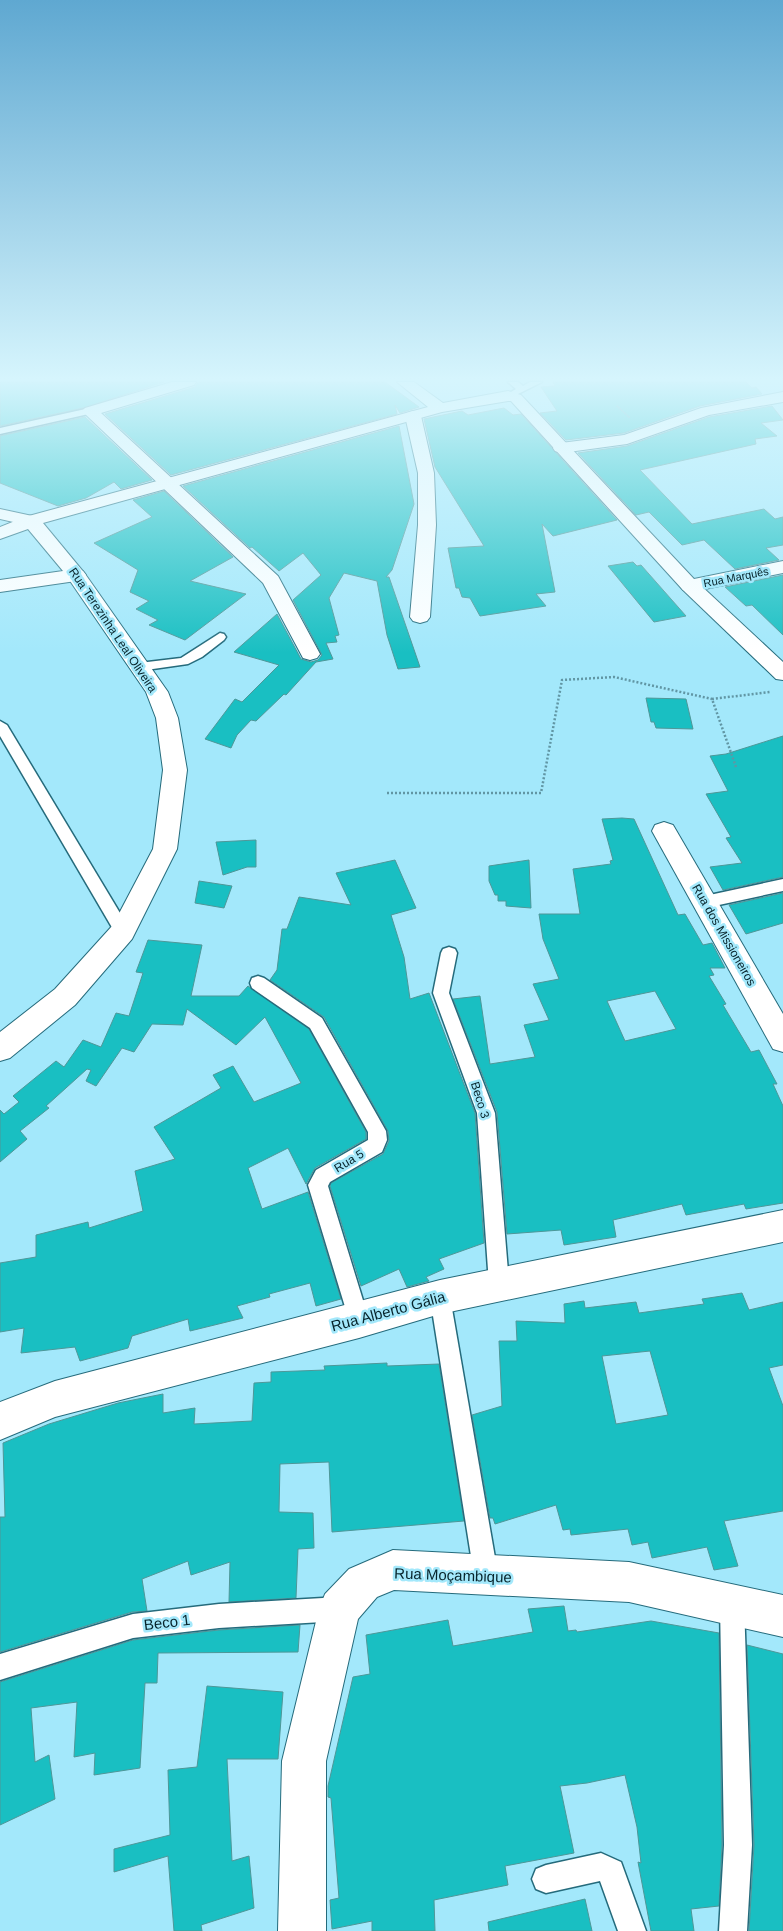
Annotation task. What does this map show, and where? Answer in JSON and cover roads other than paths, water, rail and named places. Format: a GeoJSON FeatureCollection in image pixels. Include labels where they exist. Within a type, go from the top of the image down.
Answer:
{"type":"FeatureCollection","features":[{"type":"Feature","properties":{"kind":"street"},"geometry":{"type":"LineString","coordinates":[[156,472],[272,580],[310,654]]}},
{"type":"Feature","properties":{"kind":"street"},"geometry":{"type":"LineString","coordinates":[[0,534],[31,521],[212,472]]}},
{"type":"Feature","properties":{"kind":"street"},"geometry":{"type":"LineString","coordinates":[[420,617],[427,525],[426,472]]}},
{"type":"Feature","properties":{"kind":"street"},"geometry":{"type":"LineString","coordinates":[[583,472],[779,683]]}},
{"type":"Feature","properties":{"kind":"street"},"geometry":{"type":"LineString","coordinates":[[0,514],[31,521]]}},
{"type":"Feature","properties":{"kind":"street","name":"Rua Terezinha Leal Oliveira"},"geometry":{"type":"LineString","coordinates":[[0,1049],[65,997],[123,932],[165,848],[175,770],[167,718],[157,692],[31,521]]}},
{"type":"Feature","properties":{"kind":"street"},"geometry":{"type":"LineString","coordinates":[[0,586],[61,564]]}},
{"type":"Feature","properties":{"kind":"street","name":"Rua Marquês"},"geometry":{"type":"LineString","coordinates":[[690,586],[783,567]]}},
{"type":"Feature","properties":{"kind":"street","name":"Rua dos Missioneiros"},"geometry":{"type":"LineString","coordinates":[[664,831],[783,1040]]}},
{"type":"Feature","properties":{"kind":"street","name":"Rua Alberto Gália"},"geometry":{"type":"LineString","coordinates":[[0,1421],[55,1399],[358,1320],[440,1296],[783,1226]]}},
{"type":"Feature","properties":{"kind":"street","name":"Rua Moçambique"},"geometry":{"type":"LineString","coordinates":[[302,1931],[304,1760],[340,1609],[363,1583],[393,1570],[629,1582],[783,1616]]}},
{"type":"Feature","properties":{"kind":"lane"},"geometry":{"type":"LineString","coordinates":[[139,667],[184,661],[198,654],[220,637]]}},
{"type":"Feature","properties":{"kind":"lane"},"geometry":{"type":"LineString","coordinates":[[0,725],[123,932]]}},
{"type":"Feature","properties":{"kind":"lane"},"geometry":{"type":"LineString","coordinates":[[705,902],[783,885]]}},
{"type":"Feature","properties":{"kind":"lane","name":"Beco 3"},"geometry":{"type":"LineString","coordinates":[[450,953],[441,993],[486,1113],[500,1284]]}},
{"type":"Feature","properties":{"kind":"lane","name":"Rua 5"},"geometry":{"type":"LineString","coordinates":[[258,983],[316,1023],[377,1131],[378,1140],[375,1146],[323,1176],[318,1185],[358,1320]]}},
{"type":"Feature","properties":{"kind":"lane"},"geometry":{"type":"LineString","coordinates":[[440,1296],[486,1575]]}},
{"type":"Feature","properties":{"kind":"lane"},"geometry":{"type":"LineString","coordinates":[[732,1604],[738,1845],[733,1931]]}},
{"type":"Feature","properties":{"kind":"lane","name":"Beco 1"},"geometry":{"type":"LineString","coordinates":[[0,1667],[133,1626],[219,1616],[340,1609]]}},
{"type":"Feature","properties":{"kind":"lane"},"geometry":{"type":"LineString","coordinates":[[546,1878],[601,1867],[611,1872],[632,1931]]}}]}
